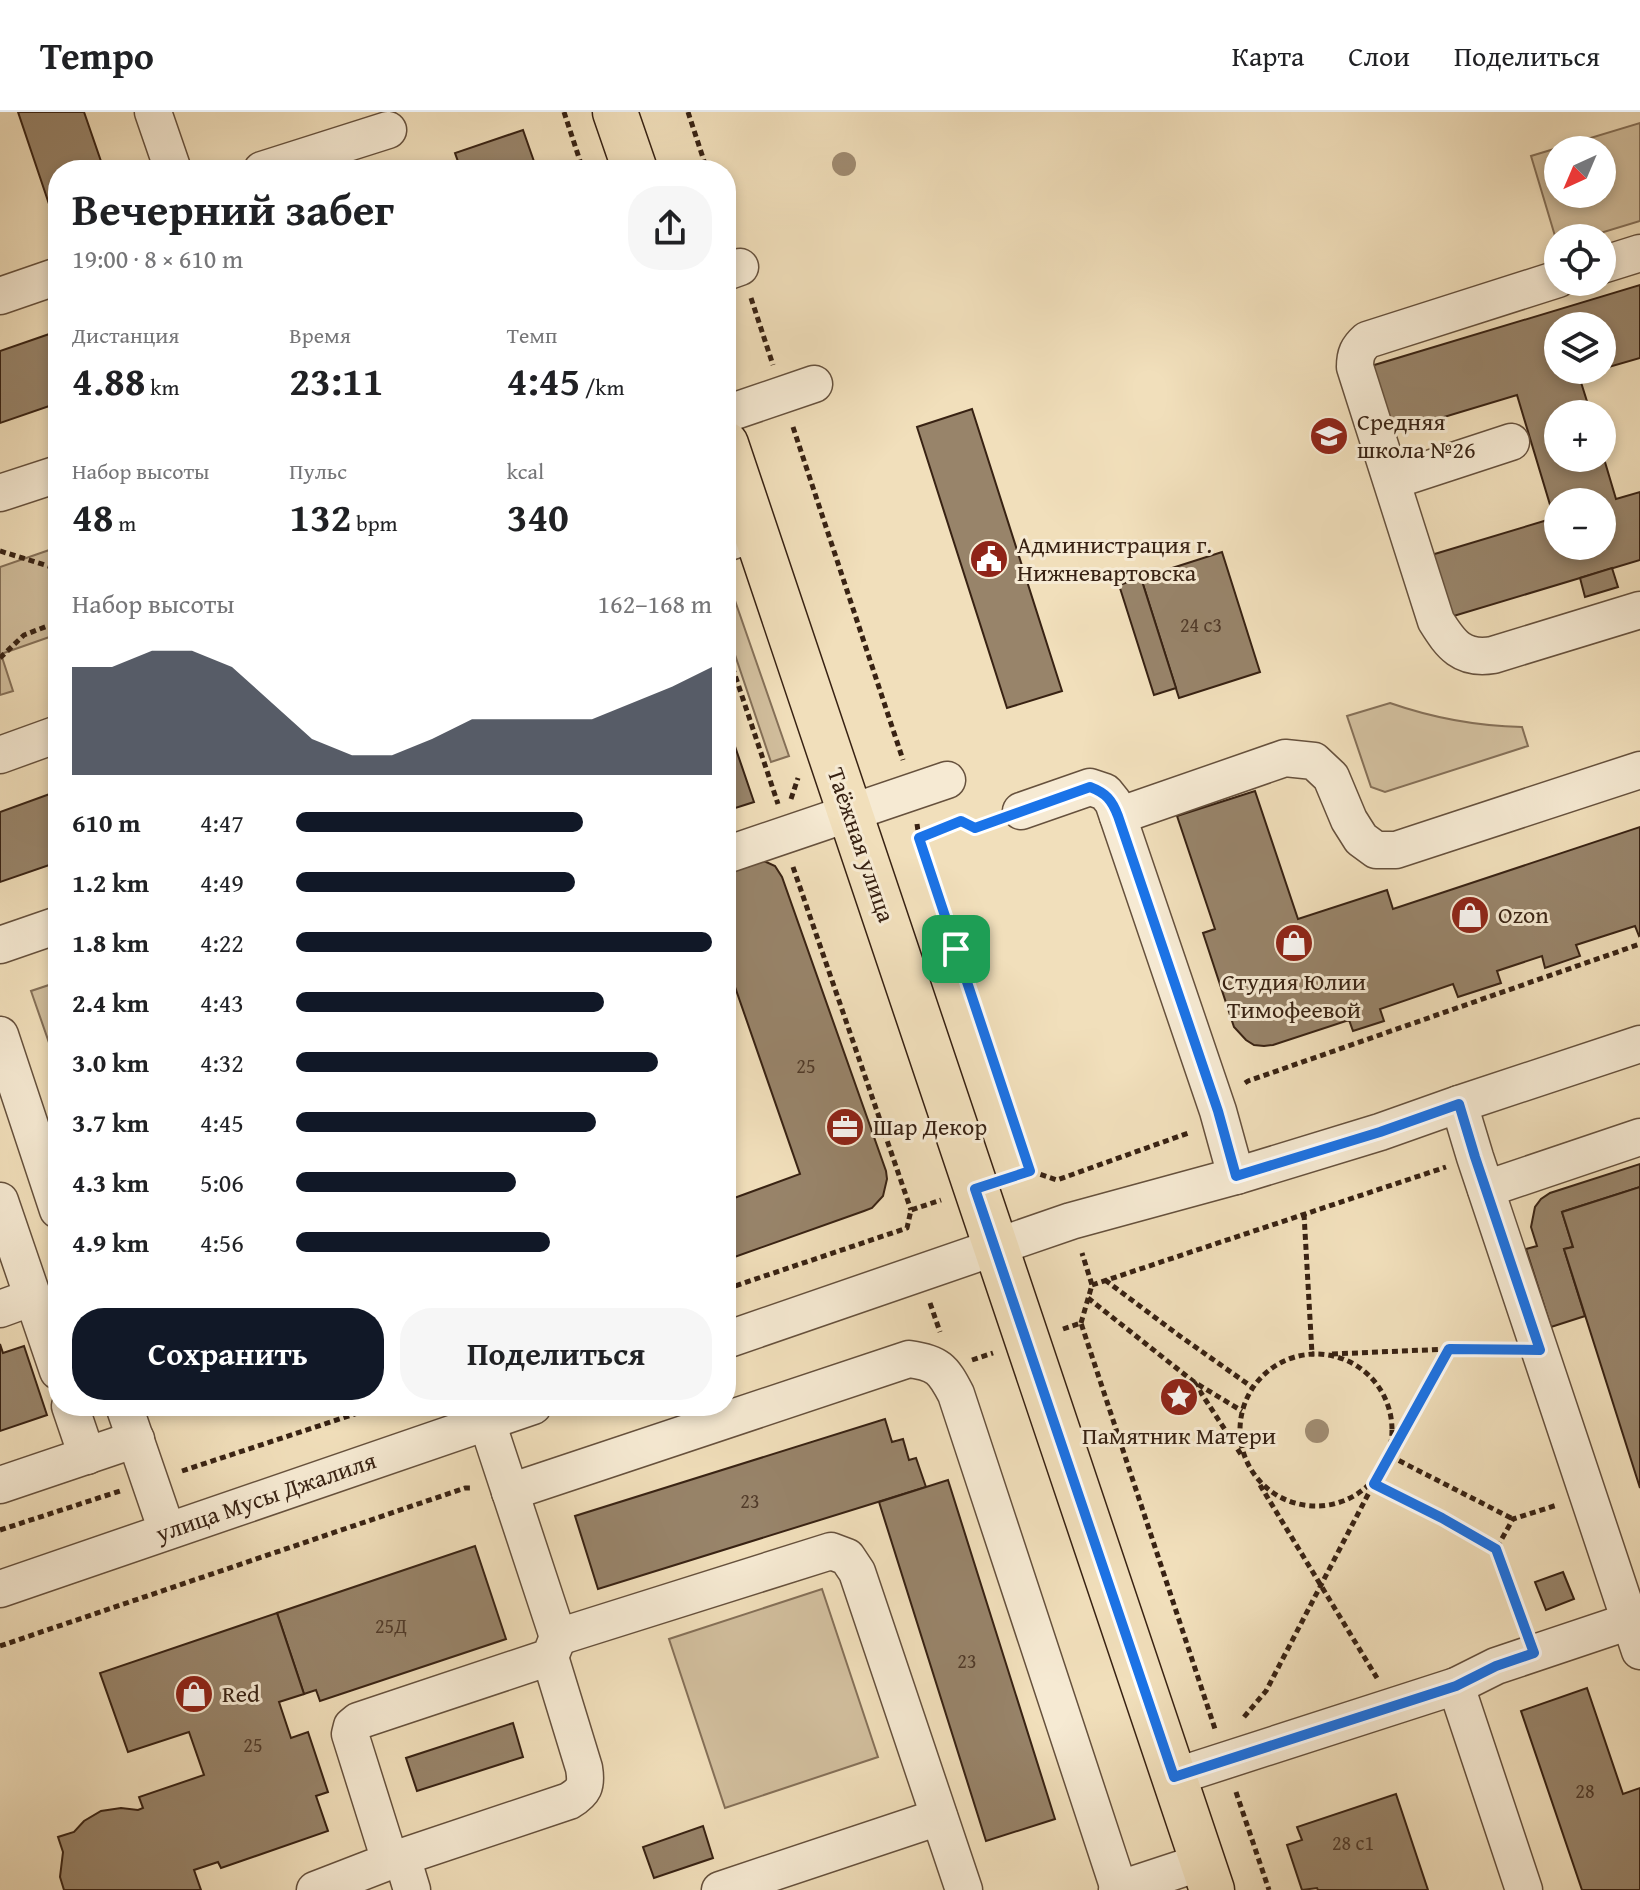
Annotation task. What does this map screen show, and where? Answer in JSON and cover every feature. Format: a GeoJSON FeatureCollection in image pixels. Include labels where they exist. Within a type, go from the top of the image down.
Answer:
{"type":"FeatureCollection","features":[{"type":"Feature","properties":{"kind":"main road"},"geometry":{"type":"LineString","coordinates":[[615,112],[632,160]]}},
{"type":"Feature","properties":{"kind":"main road","name":"Таёжная улица"},"geometry":{"type":"LineString","coordinates":[[736,507],[741,538],[850,813],[1207,1876]]}},
{"type":"Feature","properties":{"kind":"street"},"geometry":{"type":"LineString","coordinates":[[153,112],[170,160]]}},
{"type":"Feature","properties":{"kind":"street"},"geometry":{"type":"LineString","coordinates":[[294,160],[388,130]]}},
{"type":"Feature","properties":{"kind":"street"},"geometry":{"type":"LineString","coordinates":[[1616,261],[1640,253]]}},
{"type":"Feature","properties":{"kind":"street"},"geometry":{"type":"LineString","coordinates":[[0,296],[48,279]]}},
{"type":"Feature","properties":{"kind":"street"},"geometry":{"type":"LineString","coordinates":[[1544,283],[1367,340],[1359,347],[1355,367],[1436,621],[1457,649],[1468,655],[1493,655],[1640,610]]}},
{"type":"Feature","properties":{"kind":"street"},"geometry":{"type":"LineString","coordinates":[[736,411],[798,389]]}},
{"type":"Feature","properties":{"kind":"street"},"geometry":{"type":"LineString","coordinates":[[1392,481],[1511,442]]}},
{"type":"Feature","properties":{"kind":"street"},"geometry":{"type":"LineString","coordinates":[[0,493],[48,477]]}},
{"type":"Feature","properties":{"kind":"street"},"geometry":{"type":"LineString","coordinates":[[0,755],[48,738]]}},
{"type":"Feature","properties":{"kind":"street"},"geometry":{"type":"LineString","coordinates":[[1118,816],[1285,758],[1314,761],[1331,777],[1349,820],[1361,839],[1376,850],[1396,850],[1640,770]]}},
{"type":"Feature","properties":{"kind":"street"},"geometry":{"type":"LineString","coordinates":[[736,852],[930,786]]}},
{"type":"Feature","properties":{"kind":"street"},"geometry":{"type":"LineString","coordinates":[[1021,811],[1090,787],[1105,792],[1113,802],[1218,1111],[1236,1176]]}},
{"type":"Feature","properties":{"kind":"street"},"geometry":{"type":"LineString","coordinates":[[0,945],[48,928]]}},
{"type":"Feature","properties":{"kind":"street"},"geometry":{"type":"LineString","coordinates":[[1,1044],[48,1176]]}},
{"type":"Feature","properties":{"kind":"street"},"geometry":{"type":"LineString","coordinates":[[736,1337],[1071,1221],[1236,1176],[1380,1132],[1640,1044]]}},
{"type":"Feature","properties":{"kind":"street"},"geometry":{"type":"LineString","coordinates":[[1174,1777],[1223,1753],[1394,1706],[1456,1686],[1496,1666],[1534,1653],[1635,1636],[1459,1104]]}},
{"type":"Feature","properties":{"kind":"street"},"geometry":{"type":"LineString","coordinates":[[1480,1173],[1640,1137]]}},
{"type":"Feature","properties":{"kind":"street"},"geometry":{"type":"LineString","coordinates":[[0,1201],[16,1303],[48,1355]]}},
{"type":"Feature","properties":{"kind":"street"},"geometry":{"type":"LineString","coordinates":[[510,1492],[909,1359],[929,1362],[947,1375],[956,1394],[1118,1890],[1207,1876]]}},
{"type":"Feature","properties":{"kind":"street"},"geometry":{"type":"LineString","coordinates":[[73,1416],[87,1456]]}},
{"type":"Feature","properties":{"kind":"street","name":"улица Мусы Джалиля"},"geometry":{"type":"LineString","coordinates":[[0,1589],[503,1416]]}},
{"type":"Feature","properties":{"kind":"street"},"geometry":{"type":"LineString","coordinates":[[315,1890],[401,1869],[569,1801],[580,1794],[586,1780],[554,1647],[487,1422]]}},
{"type":"Feature","properties":{"kind":"street"},"geometry":{"type":"LineString","coordinates":[[0,1485],[87,1456],[130,1423],[167,1531]]}},
{"type":"Feature","properties":{"kind":"street"},"geometry":{"type":"LineString","coordinates":[[401,1869],[350,1734],[352,1726],[358,1721],[554,1647],[831,1551],[847,1557],[857,1572],[964,1890]]}},
{"type":"Feature","properties":{"kind":"street"},"geometry":{"type":"LineString","coordinates":[[1456,1686],[1524,1890]]}},
{"type":"Feature","properties":{"kind":"street"},"geometry":{"type":"LineString","coordinates":[[720,1890],[939,1817]]}},
{"type":"Feature","properties":{"kind":"path"},"geometry":{"type":"LineString","coordinates":[[564,112],[580,160]]}},
{"type":"Feature","properties":{"kind":"path"},"geometry":{"type":"LineString","coordinates":[[688,112],[704,160]]}},
{"type":"Feature","properties":{"kind":"path"},"geometry":{"type":"LineString","coordinates":[[736,275],[798,389],[930,786],[919,838],[1030,1171]]}},
{"type":"Feature","properties":{"kind":"path"},"geometry":{"type":"LineString","coordinates":[[0,551],[48,566]]}},
{"type":"Feature","properties":{"kind":"path"},"geometry":{"type":"LineString","coordinates":[[0,658],[24,635],[48,626]]}},
{"type":"Feature","properties":{"kind":"path"},"geometry":{"type":"LineString","coordinates":[[736,677],[785,819],[783,836],[911,1210],[907,1228],[736,1286]]}},
{"type":"Feature","properties":{"kind":"path"},"geometry":{"type":"LineString","coordinates":[[919,838],[961,821],[975,828],[1021,811]]}},
{"type":"Feature","properties":{"kind":"path"},"geometry":{"type":"LineString","coordinates":[[911,1210],[1030,1171],[1057,1180],[1201,1129],[1248,1081],[1640,944]]}},
{"type":"Feature","properties":{"kind":"path"},"geometry":{"type":"LineString","coordinates":[[1269,1890],[1081,1323],[1088,1298],[1092,1285],[1304,1214],[1480,1173]]}},
{"type":"Feature","properties":{"kind":"path"},"geometry":{"type":"LineString","coordinates":[[1304,1214],[1312,1354]]}},
{"type":"Feature","properties":{"kind":"path"},"geometry":{"type":"LineString","coordinates":[[1105,1280],[1252,1387]]}},
{"type":"Feature","properties":{"kind":"path"},"geometry":{"type":"LineString","coordinates":[[1088,1298],[1194,1382],[1242,1411]]}},
{"type":"Feature","properties":{"kind":"path"},"geometry":{"type":"LineString","coordinates":[[970,1360],[1081,1323]]}},
{"type":"Feature","properties":{"kind":"path"},"geometry":{"type":"LineString","coordinates":[[1394,1706],[1246,1461],[1240,1436],[1242,1411],[1252,1387],[1270,1369],[1290,1358],[1312,1354],[1449,1349],[1540,1350]]}},
{"type":"Feature","properties":{"kind":"path"},"geometry":{"type":"LineString","coordinates":[[1223,1753],[1266,1691],[1374,1484],[1449,1349]]}},
{"type":"Feature","properties":{"kind":"path"},"geometry":{"type":"LineString","coordinates":[[1194,1382],[1260,1483],[1280,1498],[1305,1506],[1330,1506],[1355,1497],[1374,1480],[1388,1458],[1392,1440],[1391,1418],[1385,1397],[1372,1379],[1354,1364],[1334,1356],[1312,1354]]}},
{"type":"Feature","properties":{"kind":"path"},"geometry":{"type":"LineString","coordinates":[[0,1530],[348,1416]]}},
{"type":"Feature","properties":{"kind":"path"},"geometry":{"type":"LineString","coordinates":[[1388,1458],[1513,1519]]}},
{"type":"Feature","properties":{"kind":"path"},"geometry":{"type":"LineString","coordinates":[[1374,1484],[1496,1549],[1534,1653]]}},
{"type":"Feature","properties":{"kind":"path"},"geometry":{"type":"LineString","coordinates":[[1496,1549],[1513,1519],[1588,1495]]}},
{"type":"Feature","properties":{"kind":"shaded area"},"geometry":{"type":"Polygon","coordinates":[[[1640,123],[1640,221],[1616,228],[1616,224],[1551,224],[1547,208],[1616,208],[1616,136],[1597,136],[1640,123]]]}},
{"type":"Feature","properties":{"kind":"shaded area"},"geometry":{"type":"Polygon","coordinates":[[[1544,152],[1544,199],[1531,156],[1544,152]]]}},
{"type":"Feature","properties":{"kind":"shaded area"},"geometry":{"type":"Polygon","coordinates":[[[48,550],[48,638],[1,654],[13,691],[0,695],[0,567],[48,550]]]}},
{"type":"Feature","properties":{"kind":"shaded area"},"geometry":{"type":"Polygon","coordinates":[[[736,604],[789,756],[771,762],[736,658],[736,604]]]}},
{"type":"Feature","properties":{"kind":"shaded area"},"geometry":{"type":"Polygon","coordinates":[[[1390,703],[1455,720],[1522,727],[1528,746],[1385,792],[1371,787],[1347,716],[1390,703]]]}},
{"type":"Feature","properties":{"kind":"shaded area"},"geometry":{"type":"Polygon","coordinates":[[[48,985],[48,1040],[31,991],[48,985]]]}},
{"type":"Feature","properties":{"kind":"shaded area"},"geometry":{"type":"Polygon","coordinates":[[[822,1589],[878,1757],[725,1808],[669,1639],[822,1589]]]}},
{"type":"Feature","properties":{"kind":"building"},"geometry":{"type":"Polygon","coordinates":[[[18,112],[84,112],[101,160],[48,160],[48,201],[18,112]]]}},
{"type":"Feature","properties":{"kind":"building"},"geometry":{"type":"Polygon","coordinates":[[[523,130],[534,160],[457,160],[455,153],[523,130]]]}},
{"type":"Feature","properties":{"kind":"building"},"geometry":{"type":"Polygon","coordinates":[[[1640,285],[1640,358],[1616,365],[1616,312],[1550,312],[1603,296],[1616,296],[1616,292],[1640,285]]]}},
{"type":"Feature","properties":{"kind":"building"},"geometry":{"type":"Polygon","coordinates":[[[1544,314],[1544,384],[1582,384],[1587,400],[1544,400],[1544,472],[1608,472],[1613,488],[1545,488],[1517,395],[1391,433],[1371,366],[1544,314]]]}},
{"type":"Feature","properties":{"kind":"building"},"geometry":{"type":"Polygon","coordinates":[[[48,334],[48,406],[0,423],[0,351],[48,334]]]}},
{"type":"Feature","properties":{"kind":"building","name":"Администрация г. Нижневартовска"},"geometry":{"type":"Polygon","coordinates":[[[972,409],[1062,691],[1007,708],[917,427],[972,409]]]}},
{"type":"Feature","properties":{"kind":"building"},"geometry":{"type":"Polygon","coordinates":[[[1640,492],[1640,560],[1447,618],[1428,556],[1544,521],[1544,560],[1616,560],[1616,499],[1640,492]]]}},
{"type":"Feature","properties":{"kind":"building"},"geometry":{"type":"Polygon","coordinates":[[[1222,552],[1260,672],[1179,698],[1141,578],[1222,552]]]}},
{"type":"Feature","properties":{"kind":"building"},"geometry":{"type":"Polygon","coordinates":[[[1612,568],[1618,587],[1585,597],[1580,578],[1612,568]]]}},
{"type":"Feature","properties":{"kind":"building"},"geometry":{"type":"Polygon","coordinates":[[[1141,578],[1176,688],[1154,695],[1119,585],[1141,578]]]}},
{"type":"Feature","properties":{"kind":"building"},"geometry":{"type":"Polygon","coordinates":[[[736,749],[754,802],[736,808],[736,749]]]}},
{"type":"Feature","properties":{"kind":"building"},"geometry":{"type":"Polygon","coordinates":[[[1255,791],[1298,919],[1387,890],[1393,909],[1640,827],[1640,935],[1635,926],[1576,945],[1580,956],[1545,968],[1542,956],[1497,971],[1501,983],[1458,997],[1453,984],[1380,1009],[1384,1021],[1353,1031],[1349,1020],[1273,1045],[1254,1045],[1234,1027],[1203,933],[1215,929],[1177,816],[1255,791]]]}},
{"type":"Feature","properties":{"kind":"building"},"geometry":{"type":"Polygon","coordinates":[[[48,795],[48,865],[0,882],[0,812],[48,795]]]}},
{"type":"Feature","properties":{"kind":"building"},"geometry":{"type":"Polygon","coordinates":[[[764,861],[775,866],[782,877],[887,1179],[883,1196],[872,1208],[736,1256],[736,1197],[800,1174],[736,990],[736,869],[764,861]]]}},
{"type":"Feature","properties":{"kind":"building"},"geometry":{"type":"Polygon","coordinates":[[[1640,1164],[1640,1187],[1562,1212],[1573,1247],[1564,1249],[1585,1316],[1551,1327],[1526,1249],[1537,1246],[1531,1227],[1535,1207],[1550,1193],[1640,1164]]]}},
{"type":"Feature","properties":{"kind":"building"},"geometry":{"type":"Polygon","coordinates":[[[1640,1187],[1640,1488],[1564,1249],[1573,1247],[1562,1212],[1640,1187]]]}},
{"type":"Feature","properties":{"kind":"building"},"geometry":{"type":"Polygon","coordinates":[[[0,1344],[3,1353],[24,1346],[47,1415],[0,1431],[0,1344]]]}},
{"type":"Feature","properties":{"kind":"building"},"geometry":{"type":"Polygon","coordinates":[[[885,1419],[892,1442],[903,1439],[909,1460],[916,1458],[926,1487],[598,1589],[575,1516],[885,1419]]]}},
{"type":"Feature","properties":{"kind":"building"},"geometry":{"type":"Polygon","coordinates":[[[948,1480],[1055,1819],[986,1841],[879,1502],[948,1480]]]}},
{"type":"Feature","properties":{"kind":"building"},"geometry":{"type":"Polygon","coordinates":[[[475,1546],[506,1639],[320,1701],[316,1690],[304,1694],[277,1613],[475,1546]]]}},
{"type":"Feature","properties":{"kind":"building"},"geometry":{"type":"Polygon","coordinates":[[[1563,1572],[1574,1599],[1546,1610],[1535,1582],[1563,1572]]]}},
{"type":"Feature","properties":{"kind":"building"},"geometry":{"type":"Polygon","coordinates":[[[277,1613],[304,1694],[279,1702],[291,1738],[308,1732],[328,1792],[316,1796],[328,1831],[221,1868],[218,1862],[194,1870],[201,1890],[64,1890],[60,1877],[63,1852],[58,1837],[74,1832],[84,1821],[101,1811],[121,1808],[138,1810],[143,1808],[139,1797],[204,1775],[189,1732],[128,1752],[100,1673],[277,1613]]]}},
{"type":"Feature","properties":{"kind":"building"},"geometry":{"type":"Polygon","coordinates":[[[1587,1688],[1623,1794],[1640,1788],[1640,1890],[1582,1890],[1521,1711],[1587,1688]]]}},
{"type":"Feature","properties":{"kind":"building"},"geometry":{"type":"Polygon","coordinates":[[[513,1723],[523,1757],[417,1791],[406,1758],[513,1723]]]}},
{"type":"Feature","properties":{"kind":"building"},"geometry":{"type":"Polygon","coordinates":[[[1396,1794],[1428,1890],[1302,1890],[1287,1845],[1302,1840],[1297,1827],[1396,1794]]]}},
{"type":"Feature","properties":{"kind":"building"},"geometry":{"type":"Polygon","coordinates":[[[703,1826],[713,1858],[654,1878],[643,1847],[703,1826]]]}},
{"type":"Feature","properties":{"kind":"place","name":"Средняя школа №26"},"geometry":{"type":"Point","coordinates":[1329,436]}},
{"type":"Feature","properties":{"kind":"place","name":"Администрация г. Нижневартовска"},"geometry":{"type":"Point","coordinates":[989,559]}},
{"type":"Feature","properties":{"kind":"place","name":"Ozon"},"geometry":{"type":"Point","coordinates":[1470,915]}},
{"type":"Feature","properties":{"kind":"place","name":"Студия Юлии Тимофеевой"},"geometry":{"type":"Point","coordinates":[1294,943]}},
{"type":"Feature","properties":{"kind":"place","name":"Шар Декор"},"geometry":{"type":"Point","coordinates":[845,1127]}},
{"type":"Feature","properties":{"kind":"place","name":"Памятник Матери"},"geometry":{"type":"Point","coordinates":[1179,1397]}},
{"type":"Feature","properties":{"kind":"place","name":"Red"},"geometry":{"type":"Point","coordinates":[194,1694]}},
{"type":"Feature","properties":{"kind":"route"},"geometry":{"type":"LineString","coordinates":[[1090,787],[1105,792],[1113,802],[1218,1111],[1236,1176],[1459,1104],[1540,1350],[1449,1349],[1374,1484],[1496,1549],[1534,1653],[1496,1666],[1456,1686],[1174,1777],[975,1189],[1030,1171],[956,949],[919,838],[961,821],[975,828],[1090,787]]}}]}
